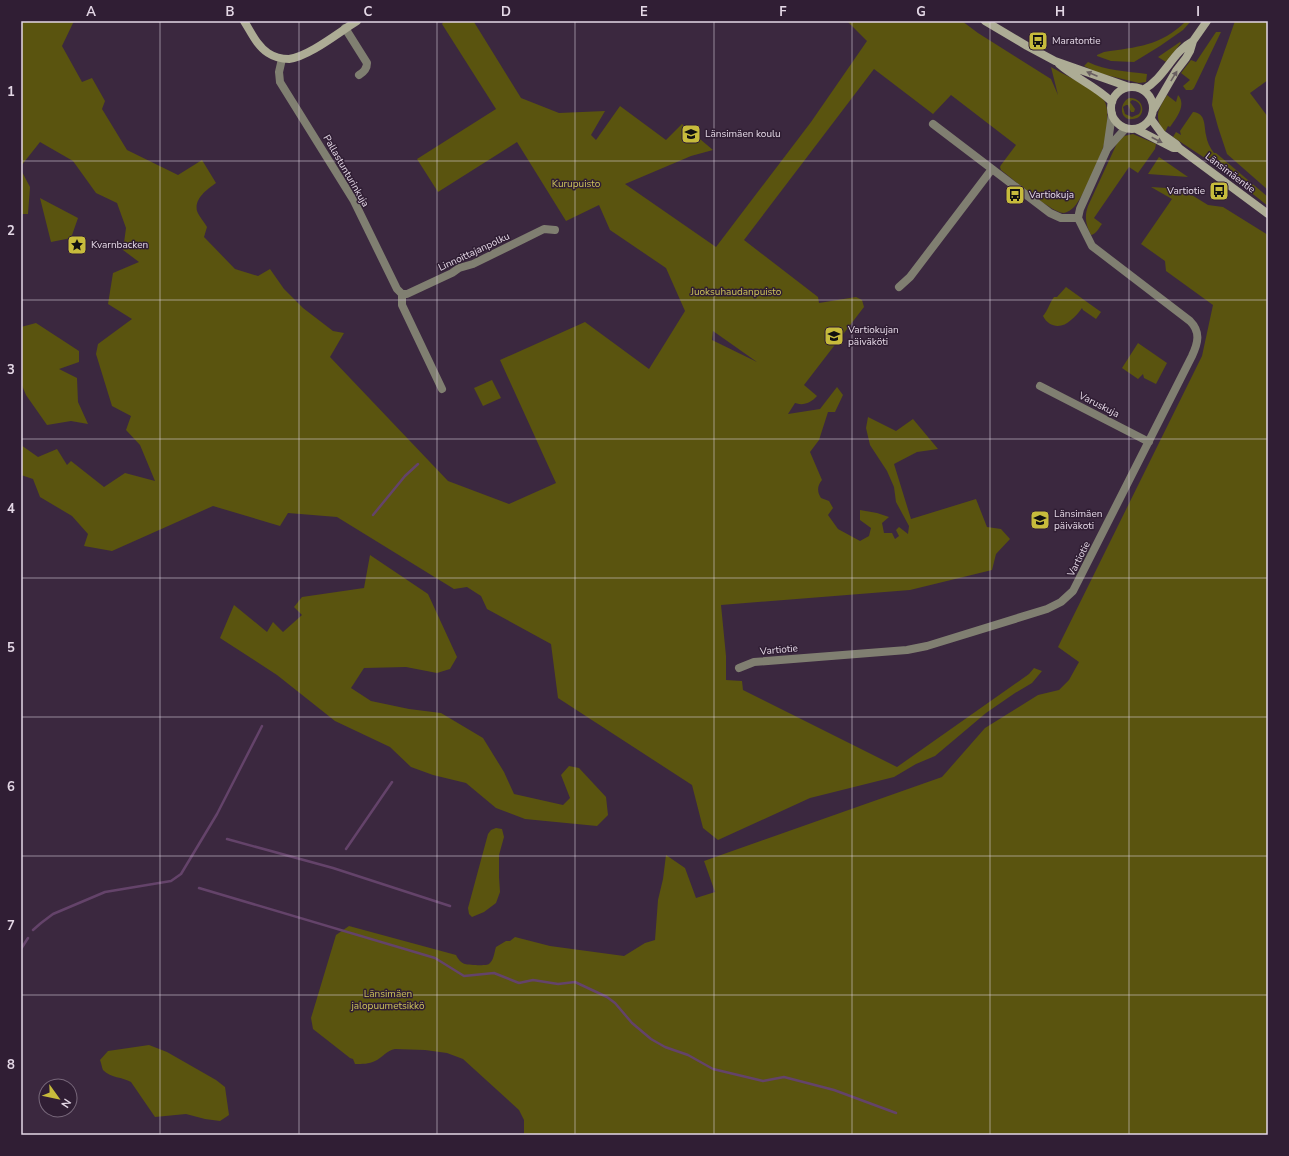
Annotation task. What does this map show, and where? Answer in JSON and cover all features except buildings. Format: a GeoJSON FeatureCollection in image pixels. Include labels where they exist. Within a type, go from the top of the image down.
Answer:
{"type":"FeatureCollection","features":[{"type":"Feature","properties":{"kind":"main road"},"geometry":{"type":"LineString","coordinates":[[244,21],[262,48],[275,57],[288,59],[302,55],[313,49],[357,21]]}},
{"type":"Feature","properties":{"kind":"main road"},"geometry":{"type":"LineString","coordinates":[[985,21],[1027,46],[1055,60],[1129,87],[1144,90],[1152,100],[1154,109]]}},
{"type":"Feature","properties":{"kind":"main road"},"geometry":{"type":"LineString","coordinates":[[1129,87],[1118,92],[1112,102],[1112,114],[1117,123],[1125,129],[1136,130],[1145,126],[1151,120],[1154,109],[1176,71],[1186,58],[1193,41],[1207,21]]}},
{"type":"Feature","properties":{"kind":"main road"},"geometry":{"type":"LineString","coordinates":[[1144,90],[1156,81],[1184,46],[1193,41]]}},
{"type":"Feature","properties":{"kind":"main road"},"geometry":{"type":"LineString","coordinates":[[1055,60],[1074,76],[1094,87],[1112,102]]}},
{"type":"Feature","properties":{"kind":"main road","name":"Länsimäentie"},"geometry":{"type":"LineString","coordinates":[[1151,120],[1162,134],[1179,148],[1268,214]]}},
{"type":"Feature","properties":{"kind":"main road","name":"Länsimäentie"},"geometry":{"type":"LineString","coordinates":[[1136,130],[1174,148],[1179,148]]}},
{"type":"Feature","properties":{"kind":"street"},"geometry":{"type":"LineString","coordinates":[[345,28],[367,63],[367,67],[364,72],[359,75]]}},
{"type":"Feature","properties":{"kind":"street","name":"Pallastunturinkuja"},"geometry":{"type":"LineString","coordinates":[[282,58],[279,72],[280,82],[354,201],[397,289],[402,294]]}},
{"type":"Feature","properties":{"kind":"street"},"geometry":{"type":"LineString","coordinates":[[934,124],[1055,216],[1061,218],[1078,218],[1080,209],[1107,149],[1112,114]]}},
{"type":"Feature","properties":{"kind":"street"},"geometry":{"type":"LineString","coordinates":[[1107,149],[1125,129]]}},
{"type":"Feature","properties":{"kind":"street"},"geometry":{"type":"LineString","coordinates":[[899,286],[910,277],[992,169]]}},
{"type":"Feature","properties":{"kind":"street","name":"Vartiotie"},"geometry":{"type":"LineString","coordinates":[[739,668],[754,662],[907,650],[922,647],[1035,613],[1061,602],[1073,591],[1198,343],[1198,333],[1194,324],[1092,246],[1078,218]]}},
{"type":"Feature","properties":{"kind":"street","name":"Linnoittajanpolku"},"geometry":{"type":"LineString","coordinates":[[402,294],[407,294],[452,273],[459,268],[473,264],[544,229],[555,230]]}},
{"type":"Feature","properties":{"kind":"street"},"geometry":{"type":"LineString","coordinates":[[402,294],[402,305],[442,390]]}},
{"type":"Feature","properties":{"kind":"street","name":"Varuskuja"},"geometry":{"type":"LineString","coordinates":[[1040,386],[1149,442]]}},
{"type":"Feature","properties":{"kind":"green space"},"geometry":{"type":"Polygon","coordinates":[[[21,21],[74,21],[62,46],[82,82],[92,78],[105,101],[102,109],[127,150],[178,175],[202,160],[216,183],[202,194],[197,206],[197,211],[207,227],[204,237],[235,269],[258,276],[270,269],[284,289],[303,308],[333,331],[344,333],[330,357],[448,481],[509,504],[556,483],[500,360],[585,322],[649,369],[685,311],[666,268],[610,230],[599,205],[566,221],[517,142],[438,192],[417,159],[496,109],[442,24],[444,21],[474,22],[521,98],[559,113],[605,111],[591,135],[596,140],[620,106],[666,140],[682,124],[713,150],[691,156],[625,184],[716,247],[811,122],[867,41],[847,21],[962,21],[978,33],[1051,79],[1058,95],[1051,67],[1096,93],[1105,102],[1107,110],[1106,137],[1087,186],[1074,207],[1064,213],[1050,208],[1001,170],[1001,165],[1016,145],[951,95],[933,114],[874,69],[744,240],[818,297],[819,303],[856,297],[862,300],[864,307],[804,385],[817,396],[807,403],[795,403],[788,414],[820,409],[837,387],[843,395],[835,412],[828,412],[819,440],[810,452],[822,480],[818,487],[819,494],[821,498],[829,501],[833,508],[828,515],[838,529],[860,541],[869,536],[871,528],[860,520],[860,510],[889,517],[882,523],[884,533],[892,533],[895,539],[899,536],[896,530],[899,527],[908,534],[909,526],[896,502],[894,487],[887,471],[870,445],[866,428],[868,417],[896,431],[913,419],[938,449],[917,452],[894,464],[911,519],[976,499],[987,527],[1001,529],[1010,539],[996,554],[992,570],[910,590],[721,605],[726,656],[726,680],[742,681],[743,690],[897,767],[1029,674],[1034,668],[1042,671],[1032,683],[986,713],[935,756],[916,764],[894,777],[810,798],[718,840],[703,828],[692,785],[558,698],[551,644],[487,609],[481,596],[467,587],[454,589],[337,517],[288,513],[280,526],[213,506],[112,551],[84,546],[88,534],[72,516],[40,497],[33,479],[21,475],[21,445],[38,457],[57,449],[67,465],[71,461],[104,487],[125,473],[155,481],[140,445],[126,430],[131,416],[112,406],[96,354],[98,344],[132,319],[108,304],[113,273],[139,262],[123,250],[126,228],[117,203],[96,193],[73,161],[40,142],[21,166],[21,21]],[[713,331],[712,340],[757,362],[713,331]]]}},
{"type":"Feature","properties":{"kind":"green space"},"geometry":{"type":"Polygon","coordinates":[[[1186,21],[1191,21],[1183,30],[1134,62],[1111,61],[1097,56],[1104,52],[1148,44],[1167,36],[1186,21]]]}},
{"type":"Feature","properties":{"kind":"green space"},"geometry":{"type":"Polygon","coordinates":[[[1235,21],[1268,21],[1268,80],[1250,93],[1268,117],[1268,190],[1227,154],[1212,105],[1215,78],[1235,21]]]}},
{"type":"Feature","properties":{"kind":"green space"},"geometry":{"type":"Polygon","coordinates":[[[1216,32],[1221,32],[1194,88],[1192,90],[1186,90],[1183,86],[1190,80],[1181,73],[1191,60],[1196,62],[1216,32]]]}},
{"type":"Feature","properties":{"kind":"green space"},"geometry":{"type":"Polygon","coordinates":[[[1180,42],[1181,43],[1166,62],[1158,57],[1180,42]]]}},
{"type":"Feature","properties":{"kind":"green space"},"geometry":{"type":"Polygon","coordinates":[[[1088,62],[1109,69],[1147,74],[1146,82],[1139,83],[1098,73],[1084,66],[1088,62]]]}},
{"type":"Feature","properties":{"kind":"green space"},"geometry":{"type":"Polygon","coordinates":[[[1167,95],[1176,102],[1178,95],[1181,107],[1178,116],[1170,127],[1168,126],[1165,132],[1159,122],[1158,114],[1159,109],[1167,95]]]}},
{"type":"Feature","properties":{"kind":"green space"},"geometry":{"type":"Polygon","coordinates":[[[1129,98],[1138,101],[1141,104],[1142,112],[1138,118],[1129,119],[1123,115],[1122,108],[1125,101],[1129,98]],[[1132,100],[1130,102],[1135,109],[1134,112],[1131,112],[1128,105],[1126,105],[1123,107],[1125,114],[1132,117],[1139,114],[1141,107],[1139,103],[1132,100]]]}},
{"type":"Feature","properties":{"kind":"green space"},"geometry":{"type":"Polygon","coordinates":[[[1193,112],[1200,115],[1204,120],[1207,140],[1214,153],[1216,153],[1268,197],[1268,206],[1220,168],[1173,137],[1176,132],[1181,135],[1180,131],[1193,112]]]}},
{"type":"Feature","properties":{"kind":"green space"},"geometry":{"type":"Polygon","coordinates":[[[1133,134],[1156,144],[1155,149],[1138,173],[1129,167],[1094,218],[1102,224],[1096,232],[1091,235],[1086,221],[1088,206],[1118,141],[1124,136],[1133,134]]]}},
{"type":"Feature","properties":{"kind":"green space"},"geometry":{"type":"Polygon","coordinates":[[[1159,157],[1188,177],[1148,174],[1159,157]]]}},
{"type":"Feature","properties":{"kind":"green space"},"geometry":{"type":"Polygon","coordinates":[[[21,170],[30,187],[28,214],[21,214],[21,170]]]}},
{"type":"Feature","properties":{"kind":"green space","name":"Länsimäen jalopuumetsikkö"},"geometry":{"type":"Polygon","coordinates":[[[1151,187],[1182,189],[1208,205],[1223,207],[1268,235],[1268,1135],[524,1135],[524,1120],[519,1110],[463,1059],[447,1053],[425,1050],[395,1049],[389,1051],[373,1062],[355,1064],[353,1059],[313,1029],[311,1018],[336,935],[349,926],[456,955],[462,963],[470,965],[488,965],[493,958],[496,947],[506,941],[510,941],[515,937],[550,946],[624,956],[645,943],[655,940],[658,900],[663,879],[666,855],[685,868],[696,898],[715,892],[704,861],[942,777],[985,728],[1038,695],[1059,690],[1069,680],[1079,662],[1058,647],[1202,356],[1213,305],[1166,271],[1165,261],[1141,244],[1172,199],[1151,187]]]}},
{"type":"Feature","properties":{"kind":"green space"},"geometry":{"type":"Polygon","coordinates":[[[40,198],[78,218],[71,238],[51,242],[40,198]]]}},
{"type":"Feature","properties":{"kind":"green space"},"geometry":{"type":"Polygon","coordinates":[[[1066,287],[1101,312],[1096,319],[1082,308],[1064,325],[1052,325],[1046,320],[1043,316],[1052,300],[1054,297],[1057,297],[1066,287]]]}},
{"type":"Feature","properties":{"kind":"green space"},"geometry":{"type":"Polygon","coordinates":[[[36,323],[79,351],[79,362],[59,369],[77,378],[78,402],[88,424],[71,421],[47,425],[26,395],[21,383],[21,327],[36,323]]]}},
{"type":"Feature","properties":{"kind":"green space"},"geometry":{"type":"Polygon","coordinates":[[[1138,343],[1167,363],[1156,384],[1144,378],[1143,374],[1138,379],[1122,368],[1138,343]]]}},
{"type":"Feature","properties":{"kind":"green space"},"geometry":{"type":"Polygon","coordinates":[[[492,380],[501,398],[483,406],[474,388],[492,380]]]}},
{"type":"Feature","properties":{"kind":"green space"},"geometry":{"type":"Polygon","coordinates":[[[370,555],[428,594],[457,657],[450,669],[437,673],[406,667],[364,668],[351,688],[371,701],[409,709],[441,713],[483,738],[504,772],[514,794],[563,805],[570,798],[561,775],[569,766],[579,768],[606,797],[608,815],[597,826],[525,819],[496,808],[466,783],[433,775],[411,767],[390,747],[335,721],[277,675],[220,638],[234,605],[267,632],[273,622],[283,632],[302,615],[294,607],[302,597],[364,588],[370,555]]]}},
{"type":"Feature","properties":{"kind":"green space"},"geometry":{"type":"Polygon","coordinates":[[[496,828],[502,829],[504,837],[499,855],[500,892],[496,903],[484,912],[472,917],[469,914],[468,908],[488,834],[491,830],[496,828]]]}},
{"type":"Feature","properties":{"kind":"green space"},"geometry":{"type":"Polygon","coordinates":[[[149,1045],[167,1052],[216,1080],[225,1087],[229,1115],[220,1121],[186,1114],[155,1117],[131,1082],[109,1075],[103,1070],[100,1060],[108,1051],[149,1045]]]}},
{"type":"Feature","properties":{"kind":"waterway"},"geometry":{"type":"LineString","coordinates":[[373,515],[405,476],[418,464]]}},
{"type":"Feature","properties":{"kind":"waterway"},"geometry":{"type":"LineString","coordinates":[[33,930],[53,914],[105,892],[171,881],[181,874],[217,814],[262,726]]}},
{"type":"Feature","properties":{"kind":"waterway"},"geometry":{"type":"LineString","coordinates":[[346,849],[392,782]]}},
{"type":"Feature","properties":{"kind":"waterway"},"geometry":{"type":"LineString","coordinates":[[227,839],[333,868],[450,906]]}},
{"type":"Feature","properties":{"kind":"waterway"},"geometry":{"type":"LineString","coordinates":[[199,888],[435,958],[464,976],[494,973],[519,983],[533,980],[558,984],[575,982],[607,997],[615,1003],[632,1023],[651,1039],[665,1047],[688,1055],[713,1069],[763,1081],[784,1077],[834,1090],[896,1113]]}},
{"type":"Feature","properties":{"kind":"waterway"},"geometry":{"type":"LineString","coordinates":[[21,949],[28,938]]}},
{"type":"Feature","properties":{"kind":"place","name":"Maratontie"},"geometry":{"type":"Point","coordinates":[1038,41]}},
{"type":"Feature","properties":{"kind":"place","name":"Länsimäen koulu"},"geometry":{"type":"Point","coordinates":[691,134]}},
{"type":"Feature","properties":{"kind":"place","name":"Vartiotie"},"geometry":{"type":"Point","coordinates":[1219,191]}},
{"type":"Feature","properties":{"kind":"place","name":"Vartiokuja"},"geometry":{"type":"Point","coordinates":[1015,195]}},
{"type":"Feature","properties":{"kind":"place","name":"Kvarnbacken"},"geometry":{"type":"Point","coordinates":[77,245]}},
{"type":"Feature","properties":{"kind":"place","name":"Vartiokujan päiväköti"},"geometry":{"type":"Point","coordinates":[834,336]}},
{"type":"Feature","properties":{"kind":"place","name":"Länsimäen päiväkoti"},"geometry":{"type":"Point","coordinates":[1040,520]}},
{"type":"Feature","properties":{"kind":"park label","name":"Kurupuisto"},"geometry":{"type":"Point","coordinates":[576,184]}},
{"type":"Feature","properties":{"kind":"park label","name":"Juoksuhaudanpuisto"},"geometry":{"type":"Point","coordinates":[736,292]}}]}
